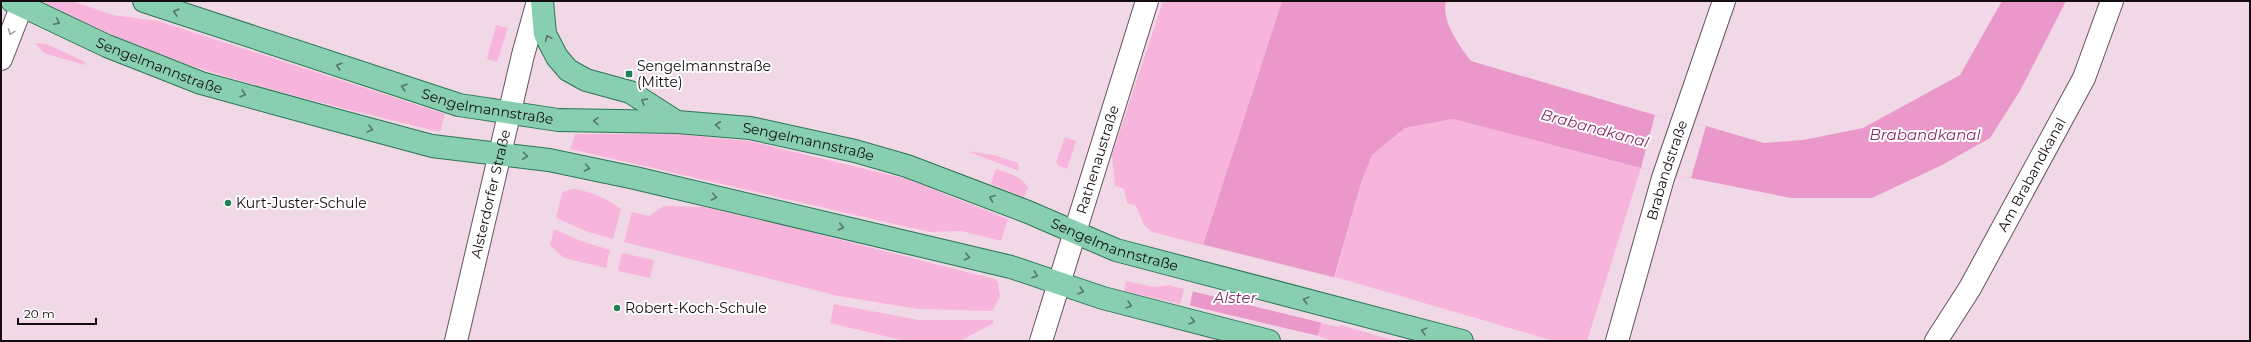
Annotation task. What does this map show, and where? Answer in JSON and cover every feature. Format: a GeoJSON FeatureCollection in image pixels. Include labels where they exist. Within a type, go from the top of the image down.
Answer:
{"type":"FeatureCollection","features":[{"type":"Feature","properties":{"kind":"main road","name":"Sengelmannstraße"},"geometry":{"type":"LineString","coordinates":[[144,1],[459,105],[558,120],[677,122],[750,128],[855,150],[907,166],[1028,212],[1116,250],[1182,266],[1462,341]]}},
{"type":"Feature","properties":{"kind":"main road"},"geometry":{"type":"LineString","coordinates":[[542,1],[545,34],[558,57],[568,70],[586,80],[630,92],[677,122]]}},
{"type":"Feature","properties":{"kind":"main road","name":"Sengelmannstraße"},"geometry":{"type":"LineString","coordinates":[[20,2],[106,46],[201,82],[432,146],[501,153],[549,160],[635,178],[1011,267],[1103,298],[1269,341]]}},
{"type":"Feature","properties":{"kind":"street","name":"Alsterdorfer Straße"},"geometry":{"type":"LineString","coordinates":[[456,341],[538,1]]}},
{"type":"Feature","properties":{"kind":"street","name":"Rathenaustraße"},"geometry":{"type":"LineString","coordinates":[[1041,341],[1147,1]]}},
{"type":"Feature","properties":{"kind":"street","name":"Brabandstraße"},"geometry":{"type":"LineString","coordinates":[[1617,341],[1663,178],[1682,117],[1724,1]]}},
{"type":"Feature","properties":{"kind":"street","name":"Am Brabandkanal"},"geometry":{"type":"LineString","coordinates":[[1936,341],[1970,288],[2084,78],[2112,1]]}},
{"type":"Feature","properties":{"kind":"street"},"geometry":{"type":"LineString","coordinates":[[1,59],[20,2]]}},
{"type":"Feature","properties":{"kind":"shaded area"},"geometry":{"type":"Polygon","coordinates":[[[44,1],[72,1],[113,15],[158,21],[445,114],[440,132],[293,95],[234,79],[184,63],[104,31],[45,4],[44,1]]]}},
{"type":"Feature","properties":{"kind":"shaded area"},"geometry":{"type":"Polygon","coordinates":[[[1163,1],[1282,1],[1203,245],[1152,232],[1144,225],[1136,206],[1127,203],[1124,189],[1115,186],[1112,155],[1163,1]]]}},
{"type":"Feature","properties":{"kind":"shaded area"},"geometry":{"type":"Polygon","coordinates":[[[496,25],[508,28],[497,62],[487,59],[496,25]]]}},
{"type":"Feature","properties":{"kind":"shaded area"},"geometry":{"type":"Polygon","coordinates":[[[35,43],[47,44],[85,62],[84,65],[44,53],[35,43]]]}},
{"type":"Feature","properties":{"kind":"shaded area"},"geometry":{"type":"Polygon","coordinates":[[[1453,119],[1641,168],[1587,341],[1554,341],[1335,277],[1361,183],[1372,155],[1405,128],[1453,119]]]}},
{"type":"Feature","properties":{"kind":"shaded area"},"geometry":{"type":"Polygon","coordinates":[[[575,134],[676,134],[749,141],[907,179],[1008,219],[1001,241],[961,231],[929,232],[570,149],[575,134]]]}},
{"type":"Feature","properties":{"kind":"shaded area"},"geometry":{"type":"Polygon","coordinates":[[[1065,137],[1076,141],[1067,169],[1059,166],[1056,162],[1065,137]]]}},
{"type":"Feature","properties":{"kind":"shaded area"},"geometry":{"type":"Polygon","coordinates":[[[966,151],[994,155],[1018,163],[1019,171],[966,151]]]}},
{"type":"Feature","properties":{"kind":"shaded area"},"geometry":{"type":"Polygon","coordinates":[[[996,169],[1014,175],[1025,183],[1028,187],[1024,197],[991,184],[996,169]]]}},
{"type":"Feature","properties":{"kind":"shaded area"},"geometry":{"type":"Polygon","coordinates":[[[573,189],[586,191],[598,196],[621,209],[613,239],[588,232],[556,218],[562,192],[573,189]]]}},
{"type":"Feature","properties":{"kind":"shaded area"},"geometry":{"type":"Polygon","coordinates":[[[664,206],[704,207],[806,231],[994,279],[998,282],[1000,297],[992,311],[918,309],[838,296],[624,242],[632,212],[649,216],[664,206]]]}},
{"type":"Feature","properties":{"kind":"shaded area"},"geometry":{"type":"Polygon","coordinates":[[[554,229],[581,241],[610,250],[606,268],[564,258],[550,245],[554,229]]]}},
{"type":"Feature","properties":{"kind":"shaded area"},"geometry":{"type":"Polygon","coordinates":[[[622,253],[654,260],[650,278],[618,271],[622,253]]]}},
{"type":"Feature","properties":{"kind":"shaded area"},"geometry":{"type":"Polygon","coordinates":[[[1126,281],[1154,287],[1169,285],[1184,289],[1180,304],[1124,291],[1126,281]]]}},
{"type":"Feature","properties":{"kind":"shaded area"},"geometry":{"type":"Polygon","coordinates":[[[834,304],[919,320],[993,320],[994,323],[960,341],[905,341],[830,323],[834,304]]]}},
{"type":"Feature","properties":{"kind":"shaded area"},"geometry":{"type":"Polygon","coordinates":[[[1321,323],[1339,327],[1340,325],[1396,341],[1333,341],[1317,336],[1321,323]]]}},
{"type":"Feature","properties":{"kind":"water"},"geometry":{"type":"Polygon","coordinates":[[[1282,1],[1446,1],[1446,17],[1452,33],[1471,61],[1655,115],[1706,126],[1764,143],[1803,140],[1863,128],[1960,75],[2002,1],[2066,1],[2021,89],[1990,138],[1942,165],[1872,198],[1791,198],[1641,168],[1453,119],[1405,128],[1372,155],[1361,183],[1316,341],[1182,341],[1203,245],[1282,1]]]}},
{"type":"Feature","properties":{"kind":"pier"},"geometry":{"type":"Polygon","coordinates":[[[1655,115],[1706,126],[1691,178],[1641,168],[1655,115]]]}},
{"type":"Feature","properties":{"kind":"pier"},"geometry":{"type":"Polygon","coordinates":[[[1201,244],[1337,278],[1323,323],[1191,291],[1201,244]]]}},
{"type":"Feature","properties":{"kind":"pier"},"geometry":{"type":"Polygon","coordinates":[[[1188,305],[1319,336],[1318,341],[1180,341],[1188,305]]]}},
{"type":"Feature","properties":{"kind":"place","name":"Sengelmannstraße (Mitte)"},"geometry":{"type":"Point","coordinates":[629,74]}},
{"type":"Feature","properties":{"kind":"place","name":"Kurt-Juster-Schule"},"geometry":{"type":"Point","coordinates":[228,203]}},
{"type":"Feature","properties":{"kind":"place","name":"Robert-Koch-Schule"},"geometry":{"type":"Point","coordinates":[617,308]}},
{"type":"Feature","properties":{"kind":"water label","name":"Brabandkanal"},"geometry":{"type":"Point","coordinates":[1595,128]}},
{"type":"Feature","properties":{"kind":"water label","name":"Brabandkanal"},"geometry":{"type":"Point","coordinates":[1925,134]}},
{"type":"Feature","properties":{"kind":"water label","name":"Alster"},"geometry":{"type":"Point","coordinates":[1235,297]}}]}
